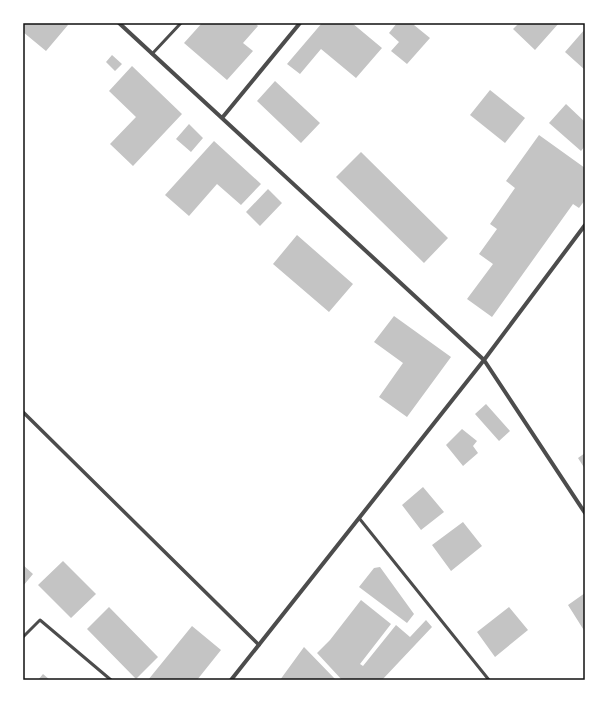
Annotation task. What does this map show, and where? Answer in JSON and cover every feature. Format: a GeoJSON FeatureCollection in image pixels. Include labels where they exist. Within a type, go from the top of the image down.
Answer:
{"type":"FeatureCollection","features":[{"type":"Feature","properties":{"kind":"street"},"geometry":{"type":"LineString","coordinates":[[118,23],[484,360],[585,513]]}},
{"type":"Feature","properties":{"kind":"street"},"geometry":{"type":"LineString","coordinates":[[222,118],[300,23]]}},
{"type":"Feature","properties":{"kind":"street"},"geometry":{"type":"LineString","coordinates":[[231,680],[484,360],[585,225]]}},
{"type":"Feature","properties":{"kind":"street"},"geometry":{"type":"LineString","coordinates":[[23,412],[259,645]]}},
{"type":"Feature","properties":{"kind":"lane"},"geometry":{"type":"LineString","coordinates":[[152,54],[181,23]]}},
{"type":"Feature","properties":{"kind":"lane"},"geometry":{"type":"LineString","coordinates":[[359,518],[489,680]]}},
{"type":"Feature","properties":{"kind":"lane"},"geometry":{"type":"LineString","coordinates":[[23,637],[40,620],[111,680]]}},
{"type":"Feature","properties":{"kind":"building"},"geometry":{"type":"Polygon","coordinates":[[[23,23],[66,23],[68,25],[46,51],[23,32],[23,23]]]}},
{"type":"Feature","properties":{"kind":"building"},"geometry":{"type":"Polygon","coordinates":[[[202,23],[255,23],[258,26],[243,43],[253,51],[227,80],[184,43],[202,23]]]}},
{"type":"Feature","properties":{"kind":"building"},"geometry":{"type":"Polygon","coordinates":[[[322,23],[352,23],[382,48],[356,78],[321,49],[300,74],[287,64],[322,23]]]}},
{"type":"Feature","properties":{"kind":"building"},"geometry":{"type":"Polygon","coordinates":[[[397,23],[416,23],[414,25],[430,38],[407,64],[391,51],[399,42],[389,33],[397,23]]]}},
{"type":"Feature","properties":{"kind":"building"},"geometry":{"type":"Polygon","coordinates":[[[519,23],[559,23],[535,50],[513,29],[519,23]]]}},
{"type":"Feature","properties":{"kind":"building"},"geometry":{"type":"Polygon","coordinates":[[[585,29],[585,70],[565,52],[585,29]]]}},
{"type":"Feature","properties":{"kind":"building"},"geometry":{"type":"Polygon","coordinates":[[[112,55],[122,64],[115,71],[106,62],[112,55]]]}},
{"type":"Feature","properties":{"kind":"building"},"geometry":{"type":"Polygon","coordinates":[[[132,66],[182,114],[133,166],[110,144],[136,117],[109,91],[132,66]]]}},
{"type":"Feature","properties":{"kind":"building"},"geometry":{"type":"Polygon","coordinates":[[[275,81],[320,123],[301,143],[257,101],[275,81]]]}},
{"type":"Feature","properties":{"kind":"building"},"geometry":{"type":"Polygon","coordinates":[[[490,90],[525,118],[505,143],[470,115],[490,90]]]}},
{"type":"Feature","properties":{"kind":"building"},"geometry":{"type":"Polygon","coordinates":[[[566,104],[585,122],[585,146],[581,151],[549,123],[566,104]]]}},
{"type":"Feature","properties":{"kind":"building"},"geometry":{"type":"Polygon","coordinates":[[[189,124],[203,138],[191,152],[176,139],[189,124]]]}},
{"type":"Feature","properties":{"kind":"building"},"geometry":{"type":"Polygon","coordinates":[[[539,135],[585,168],[585,200],[579,208],[573,204],[492,317],[467,299],[493,264],[479,254],[497,229],[490,224],[515,188],[506,181],[539,135]]]}},
{"type":"Feature","properties":{"kind":"building"},"geometry":{"type":"Polygon","coordinates":[[[214,141],[261,184],[241,205],[217,184],[189,216],[165,195],[214,141]]]}},
{"type":"Feature","properties":{"kind":"building"},"geometry":{"type":"Polygon","coordinates":[[[361,152],[448,238],[424,263],[336,177],[361,152]]]}},
{"type":"Feature","properties":{"kind":"building"},"geometry":{"type":"Polygon","coordinates":[[[268,189],[282,203],[260,226],[246,212],[268,189]]]}},
{"type":"Feature","properties":{"kind":"building"},"geometry":{"type":"Polygon","coordinates":[[[297,235],[353,284],[329,312],[273,264],[297,235]]]}},
{"type":"Feature","properties":{"kind":"building"},"geometry":{"type":"Polygon","coordinates":[[[394,316],[451,357],[407,417],[379,397],[403,363],[374,342],[394,316]]]}},
{"type":"Feature","properties":{"kind":"building"},"geometry":{"type":"Polygon","coordinates":[[[486,404],[510,431],[499,441],[475,414],[486,404]]]}},
{"type":"Feature","properties":{"kind":"building"},"geometry":{"type":"Polygon","coordinates":[[[462,429],[477,441],[473,446],[478,453],[463,466],[446,445],[462,429]]]}},
{"type":"Feature","properties":{"kind":"building"},"geometry":{"type":"Polygon","coordinates":[[[585,453],[585,469],[578,458],[585,453]]]}},
{"type":"Feature","properties":{"kind":"building"},"geometry":{"type":"Polygon","coordinates":[[[423,487],[444,512],[421,530],[402,505],[423,487]]]}},
{"type":"Feature","properties":{"kind":"building"},"geometry":{"type":"Polygon","coordinates":[[[463,522],[482,546],[451,571],[432,545],[463,522]]]}},
{"type":"Feature","properties":{"kind":"building"},"geometry":{"type":"Polygon","coordinates":[[[63,561],[96,594],[71,618],[38,585],[63,561]]]}},
{"type":"Feature","properties":{"kind":"building"},"geometry":{"type":"Polygon","coordinates":[[[23,565],[33,574],[23,586],[23,565]]]}},
{"type":"Feature","properties":{"kind":"building"},"geometry":{"type":"Polygon","coordinates":[[[380,567],[414,614],[407,623],[359,587],[374,568],[380,567]]]}},
{"type":"Feature","properties":{"kind":"building"},"geometry":{"type":"Polygon","coordinates":[[[585,593],[585,632],[568,605],[585,593]]]}},
{"type":"Feature","properties":{"kind":"building"},"geometry":{"type":"Polygon","coordinates":[[[361,600],[391,624],[360,664],[363,666],[396,625],[410,637],[426,620],[432,627],[382,680],[342,680],[317,653],[330,640],[361,600]]]}},
{"type":"Feature","properties":{"kind":"building"},"geometry":{"type":"Polygon","coordinates":[[[109,607],[158,657],[136,679],[87,629],[109,607]]]}},
{"type":"Feature","properties":{"kind":"building"},"geometry":{"type":"Polygon","coordinates":[[[509,607],[528,630],[495,657],[477,632],[509,607]]]}},
{"type":"Feature","properties":{"kind":"building"},"geometry":{"type":"Polygon","coordinates":[[[192,626],[221,650],[197,680],[148,680],[192,626]]]}},
{"type":"Feature","properties":{"kind":"building"},"geometry":{"type":"Polygon","coordinates":[[[304,647],[336,680],[280,680],[304,647]]]}},
{"type":"Feature","properties":{"kind":"building"},"geometry":{"type":"Polygon","coordinates":[[[43,674],[50,680],[38,680],[43,674]]]}}]}
